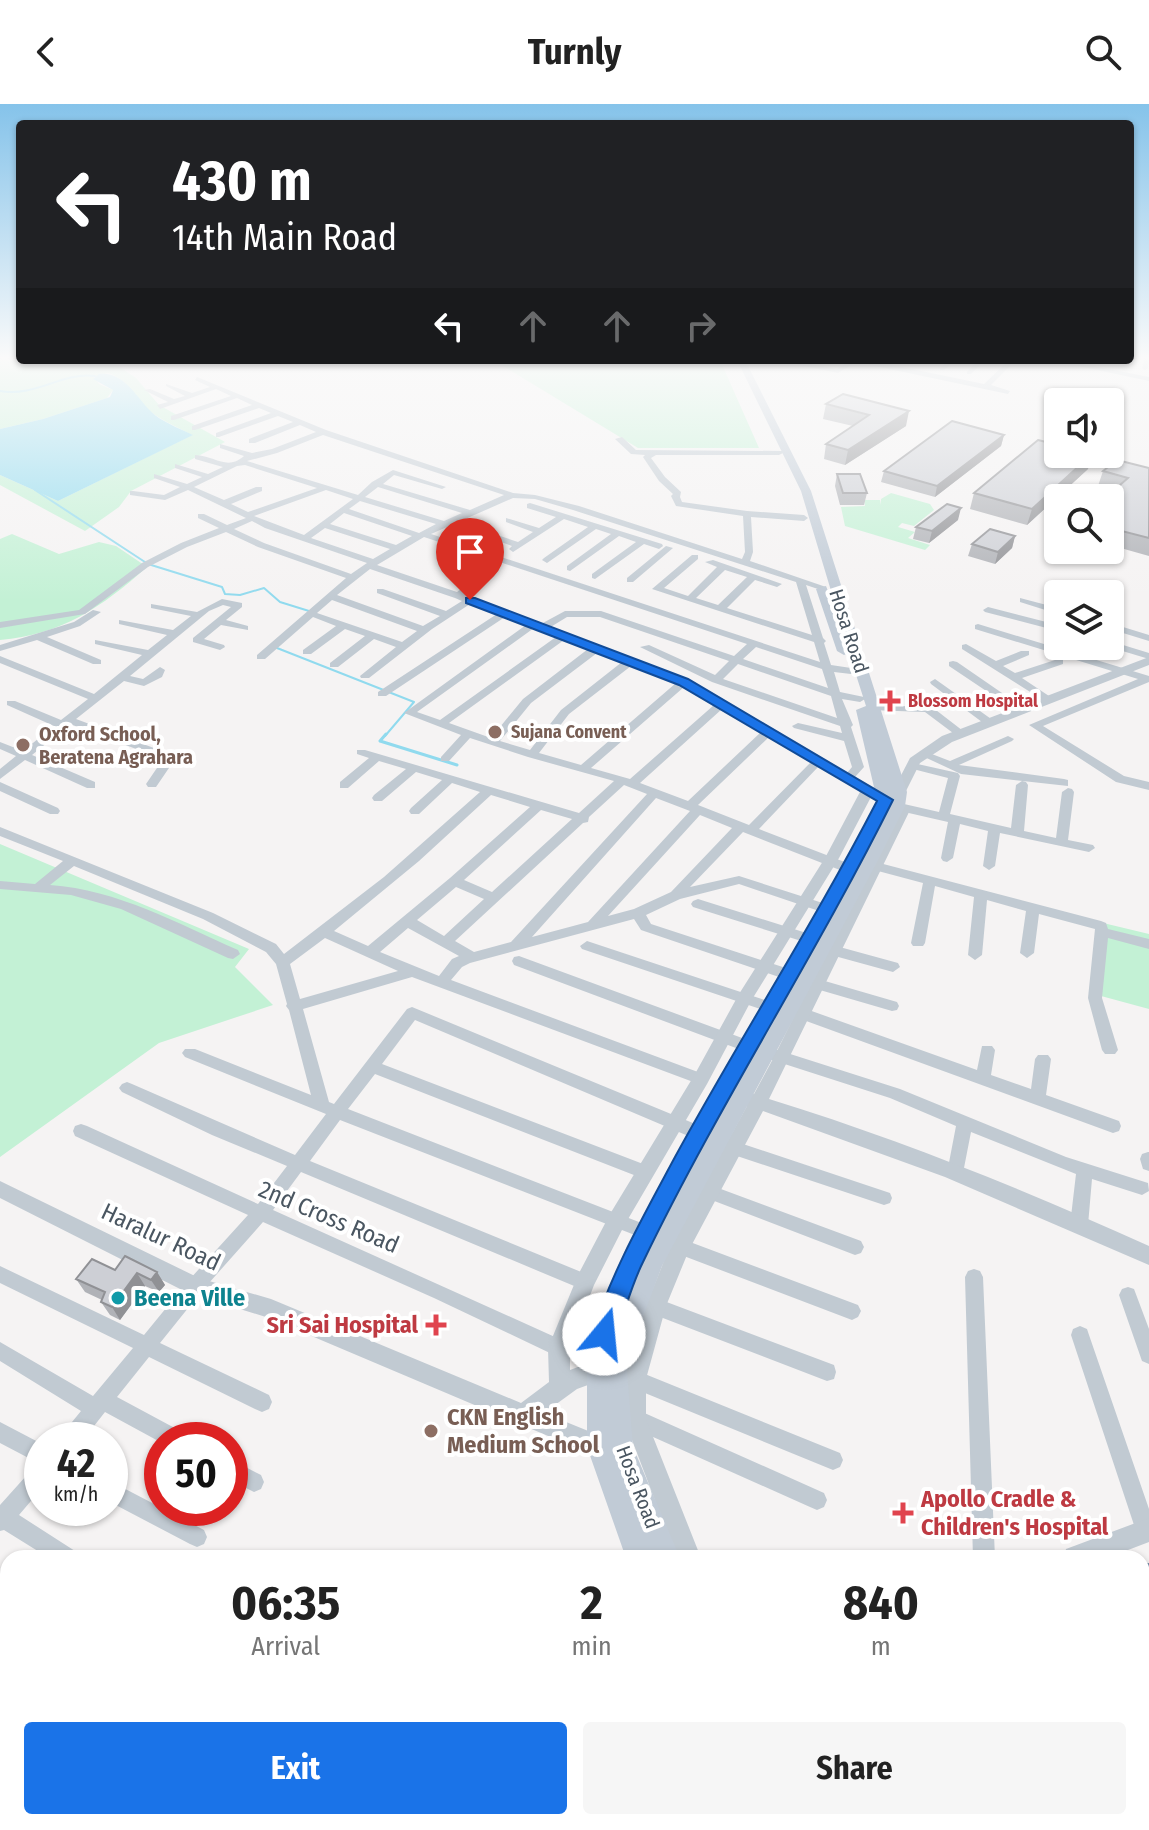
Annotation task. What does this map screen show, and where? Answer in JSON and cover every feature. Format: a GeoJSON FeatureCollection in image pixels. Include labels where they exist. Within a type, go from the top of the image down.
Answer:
{"type":"FeatureCollection","features":[{"type":"Feature","properties":{"kind":"main road","name":"Hosa Road"},"geometry":{"type":"LineString","coordinates":[[637,1550],[600,1447],[622,1341],[647,1303],[664,1240],[788,1010],[873,865],[889,797],[874,708],[841,623],[823,592],[799,494],[772,440]]}},
{"type":"Feature","properties":{"kind":"main road","name":"Hosa Road"},"geometry":{"type":"LineString","coordinates":[[780,440],[806,491],[851,671],[889,797],[790,975],[788,1010]]}},
{"type":"Feature","properties":{"kind":"main road","name":"Hosa Road"},"geometry":{"type":"LineString","coordinates":[[663,1550],[620,1447],[626,1415],[616,1373],[599,1355],[613,1302],[702,1189],[717,1142],[750,1100],[766,1052]]}},
{"type":"Feature","properties":{"kind":"street"},"geometry":{"type":"LineString","coordinates":[[133,493],[161,499],[250,456],[304,440]]}},
{"type":"Feature","properties":{"kind":"street"},"geometry":{"type":"LineString","coordinates":[[346,440],[512,495],[535,497],[576,508],[745,563],[802,586],[858,767],[847,779]]}},
{"type":"Feature","properties":{"kind":"street"},"geometry":{"type":"LineString","coordinates":[[620,440],[634,452],[779,453]]}},
{"type":"Feature","properties":{"kind":"street"},"geometry":{"type":"LineString","coordinates":[[223,446],[250,456]]}},
{"type":"Feature","properties":{"kind":"street"},"geometry":{"type":"LineString","coordinates":[[655,453],[647,457],[678,494],[675,496],[679,504],[804,518]]}},
{"type":"Feature","properties":{"kind":"street"},"geometry":{"type":"LineString","coordinates":[[198,457],[358,497],[445,524]]}},
{"type":"Feature","properties":{"kind":"street"},"geometry":{"type":"LineString","coordinates":[[178,466],[209,477]]}},
{"type":"Feature","properties":{"kind":"street"},"geometry":{"type":"LineString","coordinates":[[306,538],[393,472],[442,487]]}},
{"type":"Feature","properties":{"kind":"street"},"geometry":{"type":"LineString","coordinates":[[157,476],[535,628],[683,682],[847,779],[889,797],[949,819],[1089,848]]}},
{"type":"Feature","properties":{"kind":"street"},"geometry":{"type":"LineString","coordinates":[[375,484],[471,513]]}},
{"type":"Feature","properties":{"kind":"street"},"geometry":{"type":"LineString","coordinates":[[0,625],[82,612],[148,564],[251,516],[324,488]]}},
{"type":"Feature","properties":{"kind":"street"},"geometry":{"type":"LineString","coordinates":[[225,503],[259,489]]}},
{"type":"Feature","properties":{"kind":"street"},"geometry":{"type":"LineString","coordinates":[[261,657],[352,577],[372,564],[421,535],[512,495]]}},
{"type":"Feature","properties":{"kind":"street"},"geometry":{"type":"LineString","coordinates":[[530,506],[753,577],[823,592]]}},
{"type":"Feature","properties":{"kind":"street"},"geometry":{"type":"LineString","coordinates":[[343,510],[829,668],[851,671]]}},
{"type":"Feature","properties":{"kind":"street"},"geometry":{"type":"LineString","coordinates":[[745,563],[749,552],[747,514]]}},
{"type":"Feature","properties":{"kind":"street"},"geometry":{"type":"LineString","coordinates":[[201,516],[225,530],[352,577]]}},
{"type":"Feature","properties":{"kind":"street"},"geometry":{"type":"LineString","coordinates":[[458,525],[516,547],[563,516]]}},
{"type":"Feature","properties":{"kind":"street"},"geometry":{"type":"LineString","coordinates":[[509,520],[540,531]]}},
{"type":"Feature","properties":{"kind":"street"},"geometry":{"type":"LineString","coordinates":[[325,525],[397,548]]}},
{"type":"Feature","properties":{"kind":"street"},"geometry":{"type":"LineString","coordinates":[[547,560],[595,526]]}},
{"type":"Feature","properties":{"kind":"street"},"geometry":{"type":"LineString","coordinates":[[570,568],[618,533]]}},
{"type":"Feature","properties":{"kind":"street"},"geometry":{"type":"LineString","coordinates":[[595,576],[643,541]]}},
{"type":"Feature","properties":{"kind":"street"},"geometry":{"type":"LineString","coordinates":[[630,580],[669,548]]}},
{"type":"Feature","properties":{"kind":"street"},"geometry":{"type":"LineString","coordinates":[[695,557],[657,589],[821,641]]}},
{"type":"Feature","properties":{"kind":"street"},"geometry":{"type":"LineString","coordinates":[[690,599],[723,567]]}},
{"type":"Feature","properties":{"kind":"street"},"geometry":{"type":"LineString","coordinates":[[458,596],[480,579],[476,570],[467,568]]}},
{"type":"Feature","properties":{"kind":"street"},"geometry":{"type":"LineString","coordinates":[[720,609],[753,577]]}},
{"type":"Feature","properties":{"kind":"street"},"geometry":{"type":"LineString","coordinates":[[0,648],[84,621],[129,588]]}},
{"type":"Feature","properties":{"kind":"street"},"geometry":{"type":"LineString","coordinates":[[380,591],[447,615]]}},
{"type":"Feature","properties":{"kind":"street"},"geometry":{"type":"LineString","coordinates":[[331,596],[424,630]]}},
{"type":"Feature","properties":{"kind":"street"},"geometry":{"type":"LineString","coordinates":[[365,676],[424,630],[470,600]]}},
{"type":"Feature","properties":{"kind":"street"},"geometry":{"type":"LineString","coordinates":[[1023,600],[1044,607]]}},
{"type":"Feature","properties":{"kind":"street"},"geometry":{"type":"LineString","coordinates":[[0,775],[199,615],[222,602],[239,605],[197,640],[220,647]]}},
{"type":"Feature","properties":{"kind":"street"},"geometry":{"type":"LineString","coordinates":[[154,606],[199,615]]}},
{"type":"Feature","properties":{"kind":"street"},"geometry":{"type":"LineString","coordinates":[[988,610],[1044,624]]}},
{"type":"Feature","properties":{"kind":"street"},"geometry":{"type":"LineString","coordinates":[[850,869],[626,782],[532,755],[409,713],[535,628],[565,614],[601,614],[837,695],[860,699]]}},
{"type":"Feature","properties":{"kind":"street"},"geometry":{"type":"LineString","coordinates":[[382,694],[502,615]]}},
{"type":"Feature","properties":{"kind":"street"},"geometry":{"type":"LineString","coordinates":[[317,616],[403,646]]}},
{"type":"Feature","properties":{"kind":"street"},"geometry":{"type":"LineString","coordinates":[[122,622],[176,634]]}},
{"type":"Feature","properties":{"kind":"street"},"geometry":{"type":"LineString","coordinates":[[221,622],[245,628]]}},
{"type":"Feature","properties":{"kind":"street"},"geometry":{"type":"LineString","coordinates":[[307,652],[343,626]]}},
{"type":"Feature","properties":{"kind":"street"},"geometry":{"type":"LineString","coordinates":[[978,627],[1044,642]]}},
{"type":"Feature","properties":{"kind":"street"},"geometry":{"type":"LineString","coordinates":[[1124,630],[1149,638]]}},
{"type":"Feature","properties":{"kind":"street"},"geometry":{"type":"LineString","coordinates":[[334,665],[372,636]]}},
{"type":"Feature","properties":{"kind":"street"},"geometry":{"type":"LineString","coordinates":[[38,637],[97,662]]}},
{"type":"Feature","properties":{"kind":"street"},"geometry":{"type":"LineString","coordinates":[[441,724],[561,638]]}},
{"type":"Feature","properties":{"kind":"street"},"geometry":{"type":"LineString","coordinates":[[99,642],[151,654]]}},
{"type":"Feature","properties":{"kind":"street"},"geometry":{"type":"LineString","coordinates":[[716,680],[754,643]]}},
{"type":"Feature","properties":{"kind":"street"},"geometry":{"type":"LineString","coordinates":[[663,657],[677,645]]}},
{"type":"Feature","properties":{"kind":"street"},"geometry":{"type":"LineString","coordinates":[[645,647],[716,680],[847,725]]}},
{"type":"Feature","properties":{"kind":"street"},"geometry":{"type":"LineString","coordinates":[[966,647],[1050,700]]}},
{"type":"Feature","properties":{"kind":"street"},"geometry":{"type":"LineString","coordinates":[[1124,649],[1149,658]]}},
{"type":"Feature","properties":{"kind":"street"},"geometry":{"type":"LineString","coordinates":[[494,741],[527,701],[594,650]]}},
{"type":"Feature","properties":{"kind":"street"},"geometry":{"type":"LineString","coordinates":[[995,665],[1025,653]]}},
{"type":"Feature","properties":{"kind":"street"},"geometry":{"type":"LineString","coordinates":[[560,1387],[559,1348],[585,1282],[617,1220],[745,998],[830,862],[924,754],[961,734],[1126,671],[1149,658]]}},
{"type":"Feature","properties":{"kind":"street"},"geometry":{"type":"LineString","coordinates":[[0,659],[96,698]]}},
{"type":"Feature","properties":{"kind":"street"},"geometry":{"type":"LineString","coordinates":[[1096,660],[1148,679]]}},
{"type":"Feature","properties":{"kind":"street"},"geometry":{"type":"LineString","coordinates":[[1014,677],[1059,662]]}},
{"type":"Feature","properties":{"kind":"street"},"geometry":{"type":"LineString","coordinates":[[532,755],[565,712],[628,663]]}},
{"type":"Feature","properties":{"kind":"street"},"geometry":{"type":"LineString","coordinates":[[953,664],[1023,711]]}},
{"type":"Feature","properties":{"kind":"street"},"geometry":{"type":"LineString","coordinates":[[122,677],[144,683],[158,675],[160,670]]}},
{"type":"Feature","properties":{"kind":"street"},"geometry":{"type":"LineString","coordinates":[[1148,679],[1035,725],[1120,779],[1149,786]]}},
{"type":"Feature","properties":{"kind":"street"},"geometry":{"type":"LineString","coordinates":[[583,769],[683,682]]}},
{"type":"Feature","properties":{"kind":"street"},"geometry":{"type":"LineString","coordinates":[[935,682],[990,723]]}},
{"type":"Feature","properties":{"kind":"street"},"geometry":{"type":"LineString","coordinates":[[11,703],[166,756],[165,765],[152,784]]}},
{"type":"Feature","properties":{"kind":"street"},"geometry":{"type":"LineString","coordinates":[[446,942],[626,782],[721,704]]}},
{"type":"Feature","properties":{"kind":"street"},"geometry":{"type":"LineString","coordinates":[[874,708],[928,709],[961,734]]}},
{"type":"Feature","properties":{"kind":"street"},"geometry":{"type":"LineString","coordinates":[[798,726],[851,739]]}},
{"type":"Feature","properties":{"kind":"street"},"geometry":{"type":"LineString","coordinates":[[593,925],[693,808],[768,731]]}},
{"type":"Feature","properties":{"kind":"street"},"geometry":{"type":"LineString","coordinates":[[445,759],[468,733]]}},
{"type":"Feature","properties":{"kind":"street"},"geometry":{"type":"LineString","coordinates":[[950,765],[1008,739]]}},
{"type":"Feature","properties":{"kind":"street"},"geometry":{"type":"LineString","coordinates":[[0,745],[91,785]]}},
{"type":"Feature","properties":{"kind":"street"},"geometry":{"type":"LineString","coordinates":[[361,752],[584,819]]}},
{"type":"Feature","properties":{"kind":"street"},"geometry":{"type":"LineString","coordinates":[[924,754],[973,772],[1066,788],[1061,843]]}},
{"type":"Feature","properties":{"kind":"street"},"geometry":{"type":"LineString","coordinates":[[344,785],[377,757]]}},
{"type":"Feature","properties":{"kind":"street"},"geometry":{"type":"LineString","coordinates":[[676,895],[818,761]]}},
{"type":"Feature","properties":{"kind":"street"},"geometry":{"type":"LineString","coordinates":[[913,766],[954,776],[947,858]]}},
{"type":"Feature","properties":{"kind":"street"},"geometry":{"type":"LineString","coordinates":[[378,798],[414,768]]}},
{"type":"Feature","properties":{"kind":"street"},"geometry":{"type":"LineString","coordinates":[[415,811],[450,779]]}},
{"type":"Feature","properties":{"kind":"street"},"geometry":{"type":"LineString","coordinates":[[1017,834],[1022,785]]}},
{"type":"Feature","properties":{"kind":"street"},"geometry":{"type":"LineString","coordinates":[[0,786],[54,811]]}},
{"type":"Feature","properties":{"kind":"street"},"geometry":{"type":"LineString","coordinates":[[283,962],[325,933],[456,822],[489,790]]}},
{"type":"Feature","properties":{"kind":"street"},"geometry":{"type":"LineString","coordinates":[[516,946],[654,793]]}},
{"type":"Feature","properties":{"kind":"street"},"geometry":{"type":"LineString","coordinates":[[370,952],[539,805]]}},
{"type":"Feature","properties":{"kind":"street"},"geometry":{"type":"LineString","coordinates":[[989,866],[994,829]]}},
{"type":"Feature","properties":{"kind":"street"},"geometry":{"type":"LineString","coordinates":[[0,831],[254,938],[271,948],[283,962],[293,1006],[330,1109]]}},
{"type":"Feature","properties":{"kind":"street"},"geometry":{"type":"LineString","coordinates":[[39,887],[73,860]]}},
{"type":"Feature","properties":{"kind":"street"},"geometry":{"type":"LineString","coordinates":[[788,1010],[818,984],[836,951],[873,865],[1101,926],[1095,998],[1110,1050]]}},
{"type":"Feature","properties":{"kind":"street"},"geometry":{"type":"LineString","coordinates":[[441,983],[457,963],[638,913],[676,895],[739,880],[827,909]]}},
{"type":"Feature","properties":{"kind":"street"},"geometry":{"type":"LineString","coordinates":[[918,943],[930,880]]}},
{"type":"Feature","properties":{"kind":"street"},"geometry":{"type":"LineString","coordinates":[[455,881],[494,898]]}},
{"type":"Feature","properties":{"kind":"street"},"geometry":{"type":"LineString","coordinates":[[0,885],[71,891],[125,905],[233,954]]}},
{"type":"Feature","properties":{"kind":"street"},"geometry":{"type":"LineString","coordinates":[[975,955],[981,893]]}},
{"type":"Feature","properties":{"kind":"street"},"geometry":{"type":"LineString","coordinates":[[698,904],[811,939]]}},
{"type":"Feature","properties":{"kind":"street"},"geometry":{"type":"LineString","coordinates":[[1027,953],[1033,907]]}},
{"type":"Feature","properties":{"kind":"street"},"geometry":{"type":"LineString","coordinates":[[638,913],[646,927],[790,975]]}},
{"type":"Feature","properties":{"kind":"street"},"geometry":{"type":"LineString","coordinates":[[407,921],[474,958]]}},
{"type":"Feature","properties":{"kind":"street"},"geometry":{"type":"LineString","coordinates":[[1102,932],[1149,944]]}},
{"type":"Feature","properties":{"kind":"street"},"geometry":{"type":"LineString","coordinates":[[325,933],[441,983],[701,1079]]}},
{"type":"Feature","properties":{"kind":"street"},"geometry":{"type":"LineString","coordinates":[[587,946],[788,1010],[1113,1126]]}},
{"type":"Feature","properties":{"kind":"street"},"geometry":{"type":"LineString","coordinates":[[836,951],[893,967]]}},
{"type":"Feature","properties":{"kind":"street"},"geometry":{"type":"LineString","coordinates":[[519,961],[766,1052],[895,1093],[1085,1170],[1142,1188]]}},
{"type":"Feature","properties":{"kind":"street"},"geometry":{"type":"LineString","coordinates":[[293,1006],[413,972]]}},
{"type":"Feature","properties":{"kind":"street"},"geometry":{"type":"LineString","coordinates":[[818,984],[892,1006]]}},
{"type":"Feature","properties":{"kind":"street"},"geometry":{"type":"LineString","coordinates":[[85,1422],[195,1286],[260,1214],[300,1162],[330,1109],[373,1067],[412,1013],[717,1142],[884,1198]]}},
{"type":"Feature","properties":{"kind":"street"},"geometry":{"type":"LineString","coordinates":[[983,1078],[987,1050]]}},
{"type":"Feature","properties":{"kind":"street"},"geometry":{"type":"LineString","coordinates":[[190,1053],[852,1311]]}},
{"type":"Feature","properties":{"kind":"street"},"geometry":{"type":"LineString","coordinates":[[1038,1098],[1043,1059]]}},
{"type":"Feature","properties":{"kind":"street"},"geometry":{"type":"LineString","coordinates":[[373,1067],[645,1172]]}},
{"type":"Feature","properties":{"kind":"street"},"geometry":{"type":"LineString","coordinates":[[127,1088],[585,1282]]}},
{"type":"Feature","properties":{"kind":"street"},"geometry":{"type":"LineString","coordinates":[[750,1100],[825,1123],[955,1173],[1149,1256]]}},
{"type":"Feature","properties":{"kind":"street"},"geometry":{"type":"LineString","coordinates":[[955,1173],[965,1122]]}},
{"type":"Feature","properties":{"kind":"street","name":"2nd Cross Road"},"geometry":{"type":"LineString","coordinates":[[81,1131],[260,1214],[423,1283],[559,1348]]}},
{"type":"Feature","properties":{"kind":"street"},"geometry":{"type":"LineString","coordinates":[[1079,1225],[1085,1170]]}},
{"type":"Feature","properties":{"kind":"street","name":"Haralur Road"},"geometry":{"type":"LineString","coordinates":[[0,1189],[195,1286],[271,1309],[600,1447]]}},
{"type":"Feature","properties":{"kind":"street"},"geometry":{"type":"LineString","coordinates":[[702,1189],[855,1247]]}},
{"type":"Feature","properties":{"kind":"street"},"geometry":{"type":"LineString","coordinates":[[0,1274],[262,1402]]}},
{"type":"Feature","properties":{"kind":"street"},"geometry":{"type":"LineString","coordinates":[[974,1277],[984,1550]]}},
{"type":"Feature","properties":{"kind":"street"},"geometry":{"type":"LineString","coordinates":[[1128,1295],[1149,1355]]}},
{"type":"Feature","properties":{"kind":"street"},"geometry":{"type":"LineString","coordinates":[[647,1303],[827,1372]]}},
{"type":"Feature","properties":{"kind":"street"},"geometry":{"type":"LineString","coordinates":[[1080,1335],[1147,1530],[1096,1550]]}},
{"type":"Feature","properties":{"kind":"street"},"geometry":{"type":"LineString","coordinates":[[0,1351],[144,1425]]}},
{"type":"Feature","properties":{"kind":"street"},"geometry":{"type":"LineString","coordinates":[[525,1414],[560,1387],[616,1373],[833,1460]]}},
{"type":"Feature","properties":{"kind":"street"},"geometry":{"type":"LineString","coordinates":[[626,1415],[817,1500]]}},
{"type":"Feature","properties":{"kind":"street"},"geometry":{"type":"LineString","coordinates":[[626,1415],[685,1550]]}},
{"type":"Feature","properties":{"kind":"street"},"geometry":{"type":"LineString","coordinates":[[0,1432],[24,1445]]}},
{"type":"Feature","properties":{"kind":"street"},"geometry":{"type":"LineString","coordinates":[[248,1479],[254,1482]]}},
{"type":"Feature","properties":{"kind":"street"},"geometry":{"type":"LineString","coordinates":[[24,1494],[2,1519],[54,1550]]}},
{"type":"Feature","properties":{"kind":"street"},"geometry":{"type":"LineString","coordinates":[[128,1501],[197,1537]]}},
{"type":"Feature","properties":{"kind":"green space"},"geometry":{"type":"Polygon","coordinates":[[[183,440],[225,442],[131,491],[119,507],[85,531],[0,485],[0,475],[58,501],[183,440]]]}},
{"type":"Feature","properties":{"kind":"green space"},"geometry":{"type":"Polygon","coordinates":[[[624,440],[755,440],[759,448],[638,448],[624,440]]]}},
{"type":"Feature","properties":{"kind":"green space"},"geometry":{"type":"Polygon","coordinates":[[[891,493],[930,504],[934,510],[914,526],[902,523],[898,527],[915,532],[908,538],[930,545],[925,550],[845,526],[841,507],[865,506],[864,500],[880,500],[881,505],[881,499],[891,493]]]}},
{"type":"Feature","properties":{"kind":"green space"},"geometry":{"type":"Polygon","coordinates":[[[12,534],[59,554],[99,542],[116,546],[147,567],[114,595],[80,617],[42,632],[0,640],[0,539],[12,534]]]}},
{"type":"Feature","properties":{"kind":"green space"},"geometry":{"type":"Polygon","coordinates":[[[0,844],[249,949],[235,967],[273,1005],[159,1043],[0,1157],[0,844]]]}},
{"type":"Feature","properties":{"kind":"green space"},"geometry":{"type":"Polygon","coordinates":[[[1099,922],[1149,934],[1149,1009],[1090,993],[1099,922]]]}},
{"type":"Feature","properties":{"kind":"water"},"geometry":{"type":"Polygon","coordinates":[[[0,440],[184,440],[58,501],[0,475],[0,440]]]}},
{"type":"Feature","properties":{"kind":"building"},"geometry":{"type":"Polygon","coordinates":[[[833,440],[864,440],[848,450],[826,444],[833,440]]]}},
{"type":"Feature","properties":{"kind":"building"},"geometry":{"type":"Polygon","coordinates":[[[927,440],[998,440],[937,486],[884,471],[927,440]]]}},
{"type":"Feature","properties":{"kind":"building"},"geometry":{"type":"Polygon","coordinates":[[[1038,440],[1044,442],[1044,468],[1077,468],[1059,484],[1044,484],[1044,498],[1032,509],[974,493],[1038,440]]]}},
{"type":"Feature","properties":{"kind":"building"},"geometry":{"type":"Polygon","coordinates":[[[1124,462],[1149,468],[1149,538],[1124,532],[1124,484],[1121,484],[1128,478],[1103,471],[1107,468],[1124,468],[1124,462]]]}},
{"type":"Feature","properties":{"kind":"building"},"geometry":{"type":"Polygon","coordinates":[[[837,474],[860,474],[867,493],[843,493],[837,474]]]}},
{"type":"Feature","properties":{"kind":"building"},"geometry":{"type":"Polygon","coordinates":[[[947,504],[961,508],[932,531],[916,527],[947,504]]]}},
{"type":"Feature","properties":{"kind":"building"},"geometry":{"type":"Polygon","coordinates":[[[990,529],[1015,536],[998,552],[972,544],[990,529]]]}},
{"type":"Feature","properties":{"kind":"building"},"geometry":{"type":"Polygon","coordinates":[[[125,1256],[157,1272],[151,1280],[137,1273],[112,1307],[101,1302],[105,1292],[76,1279],[92,1259],[115,1270],[125,1256]]]}},
{"type":"Feature","properties":{"kind":"waterway"},"geometry":{"type":"LineString","coordinates":[[35,490],[148,564],[222,587],[225,594],[240,595],[264,588],[280,602],[309,611]]}},
{"type":"Feature","properties":{"kind":"waterway"},"geometry":{"type":"LineString","coordinates":[[277,648],[414,702],[385,736]]}},
{"type":"Feature","properties":{"kind":"waterway"},"geometry":{"type":"LineString","coordinates":[[386,734],[380,741],[457,765]]}},
{"type":"Feature","properties":{"kind":"place","name":"Blossom Hospital"},"geometry":{"type":"Point","coordinates":[890,701]}},
{"type":"Feature","properties":{"kind":"place","name":"Sujana Convent"},"geometry":{"type":"Point","coordinates":[495,732]}},
{"type":"Feature","properties":{"kind":"place","name":"Oxford School, Beratena Agrahara"},"geometry":{"type":"Point","coordinates":[23,745]}},
{"type":"Feature","properties":{"kind":"place","name":"Beena Ville"},"geometry":{"type":"Point","coordinates":[118,1298]}},
{"type":"Feature","properties":{"kind":"place","name":"Sri Sai Hospital"},"geometry":{"type":"Point","coordinates":[436,1325]}},
{"type":"Feature","properties":{"kind":"place","name":"CKN English Medium School"},"geometry":{"type":"Point","coordinates":[431,1431]}},
{"type":"Feature","properties":{"kind":"place","name":"Apollo Cradle & Children's Hospital"},"geometry":{"type":"Point","coordinates":[903,1513]}},
{"type":"Feature","properties":{"kind":"route"},"geometry":{"type":"LineString","coordinates":[[470,600],[561,638],[683,682],[885,800],[850,869],[699,1133],[635,1253],[617,1292],[604,1334]]}}]}
